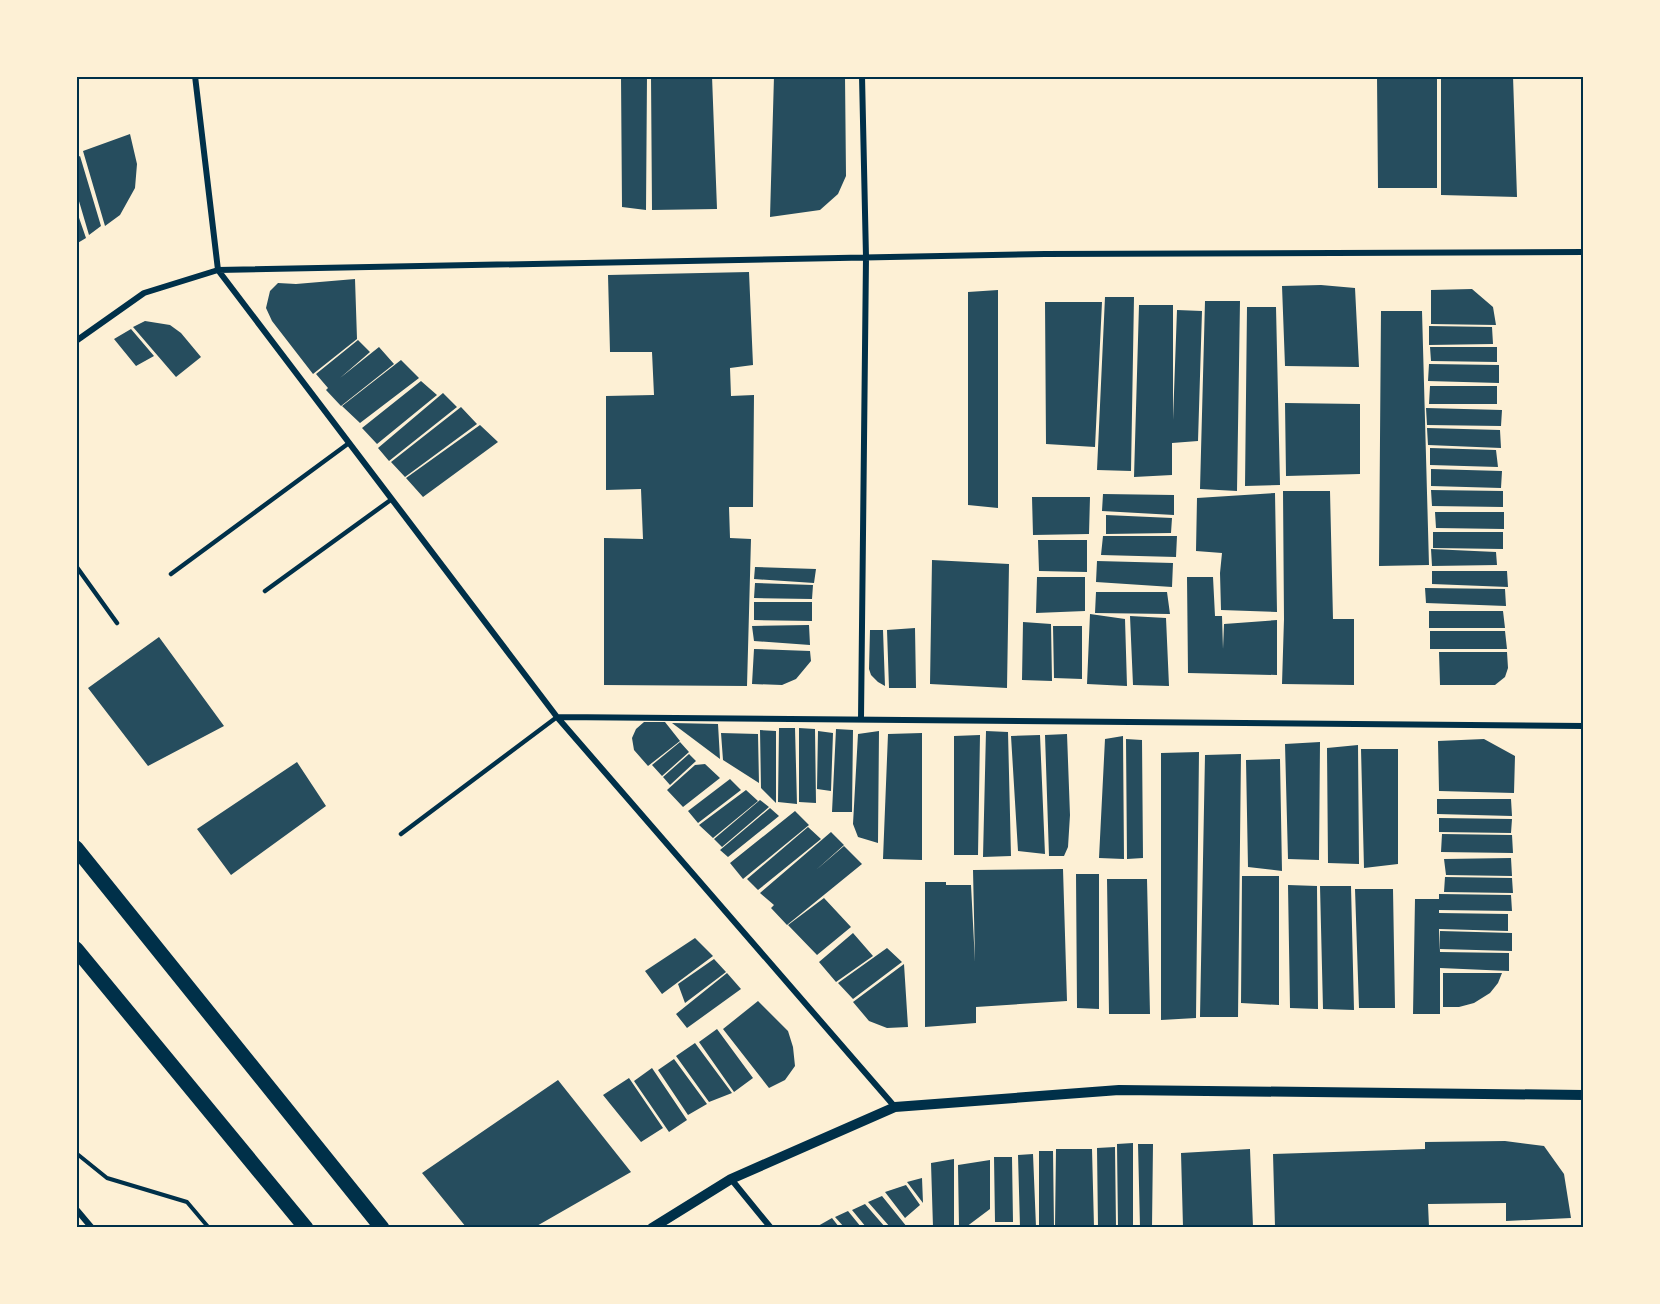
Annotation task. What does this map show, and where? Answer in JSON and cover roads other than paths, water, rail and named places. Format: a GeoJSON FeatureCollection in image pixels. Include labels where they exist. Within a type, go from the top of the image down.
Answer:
{"type":"FeatureCollection","features":[{"type":"Feature","properties":{"kind":"main road"},"geometry":{"type":"LineString","coordinates":[[76,848],[382,1227]]}},
{"type":"Feature","properties":{"kind":"main road"},"geometry":{"type":"LineString","coordinates":[[76,949],[306,1227]]}},
{"type":"Feature","properties":{"kind":"street"},"geometry":{"type":"LineString","coordinates":[[195,76],[218,270],[557,717],[895,1107]]}},
{"type":"Feature","properties":{"kind":"street"},"geometry":{"type":"LineString","coordinates":[[861,719],[866,257],[862,76]]}},
{"type":"Feature","properties":{"kind":"street"},"geometry":{"type":"LineString","coordinates":[[76,341],[144,293],[218,270],[866,257],[1584,252]]}},
{"type":"Feature","properties":{"kind":"street"},"geometry":{"type":"LineString","coordinates":[[557,717],[1584,726]]}},
{"type":"Feature","properties":{"kind":"street"},"geometry":{"type":"LineString","coordinates":[[652,1227],[731,1179],[895,1107],[1119,1090],[1584,1095]]}},
{"type":"Feature","properties":{"kind":"street"},"geometry":{"type":"LineString","coordinates":[[731,1179],[771,1227]]}},
{"type":"Feature","properties":{"kind":"street"},"geometry":{"type":"LineString","coordinates":[[76,1209],[92,1227]]}},
{"type":"Feature","properties":{"kind":"lane"},"geometry":{"type":"LineString","coordinates":[[171,574],[349,443]]}},
{"type":"Feature","properties":{"kind":"lane"},"geometry":{"type":"LineString","coordinates":[[265,591],[392,499]]}},
{"type":"Feature","properties":{"kind":"lane"},"geometry":{"type":"LineString","coordinates":[[76,567],[117,623]]}},
{"type":"Feature","properties":{"kind":"lane"},"geometry":{"type":"LineString","coordinates":[[401,834],[557,717]]}}]}
